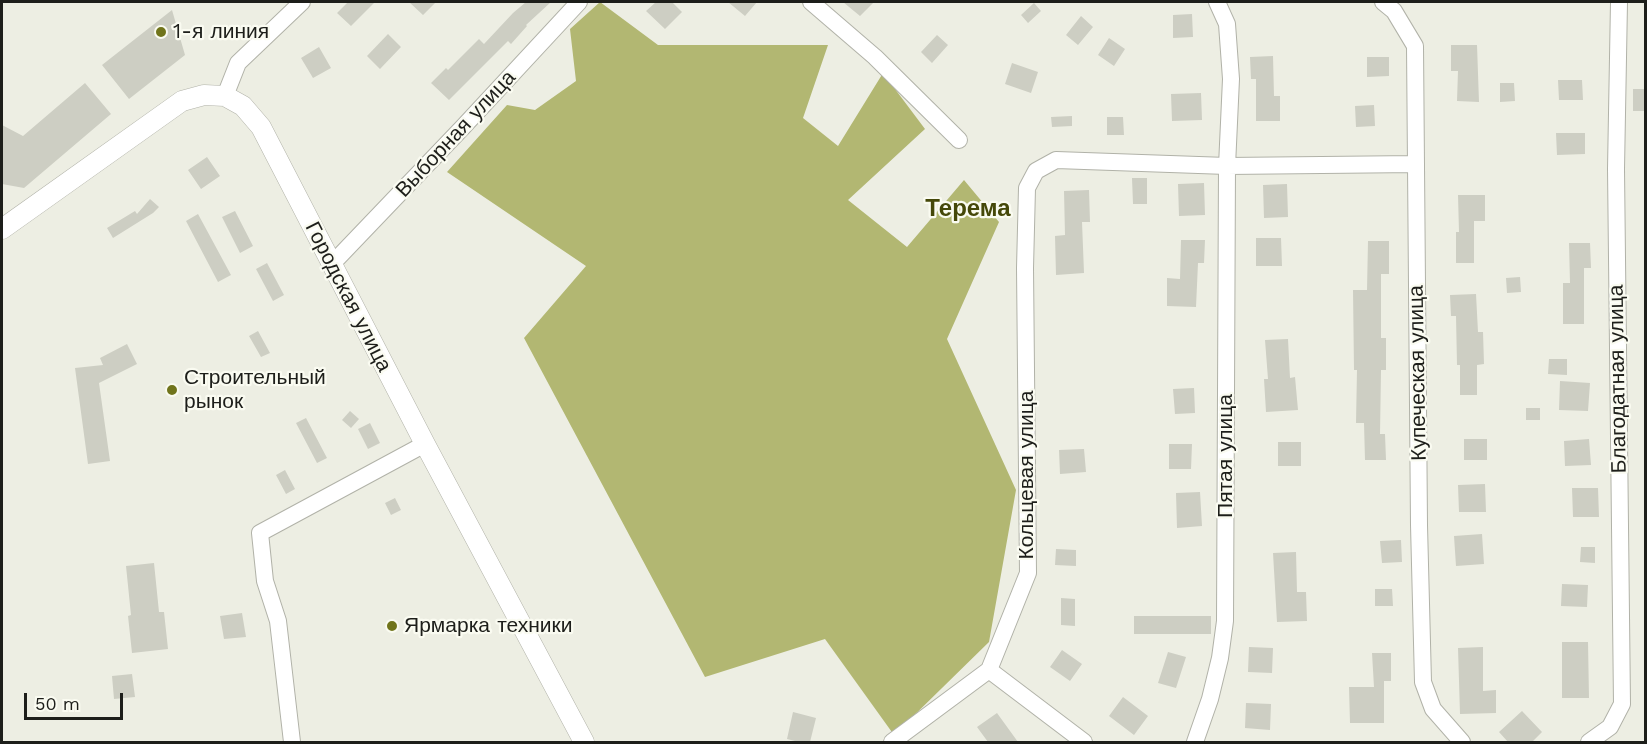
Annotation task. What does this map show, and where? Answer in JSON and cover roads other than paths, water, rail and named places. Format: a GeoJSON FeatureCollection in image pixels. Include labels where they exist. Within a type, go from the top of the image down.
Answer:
{"type":"FeatureCollection","features":[{"type":"Feature","properties":{"kind":"street"},"geometry":{"type":"LineString","coordinates":[[2,229],[182,101],[204,95],[225,96],[238,63],[302,2]]}},
{"type":"Feature","properties":{"kind":"street","name":"Выборная улица"},"geometry":{"type":"LineString","coordinates":[[331,265],[579,2]]}},
{"type":"Feature","properties":{"kind":"street"},"geometry":{"type":"LineString","coordinates":[[811,2],[875,57],[959,140]]}},
{"type":"Feature","properties":{"kind":"street","name":"Пятая улица"},"geometry":{"type":"LineString","coordinates":[[1195,742],[1218,669],[1225,621],[1227,166],[1231,79],[1227,24],[1218,2]]}},
{"type":"Feature","properties":{"kind":"street","name":"Купеческая улица"},"geometry":{"type":"LineString","coordinates":[[1383,2],[1394,11],[1415,46],[1422,682],[1433,709],[1462,742]]}},
{"type":"Feature","properties":{"kind":"street","name":"Благодатная улица"},"geometry":{"type":"LineString","coordinates":[[1588,742],[1613,735],[1622,705],[1616,169],[1619,2]]}},
{"type":"Feature","properties":{"kind":"street","name":"Городская улица"},"geometry":{"type":"LineString","coordinates":[[225,96],[243,106],[261,127],[424,444],[584,742]]}},
{"type":"Feature","properties":{"kind":"street","name":"Кольцевая улица"},"geometry":{"type":"LineString","coordinates":[[989,670],[1028,573],[1025,280],[1027,188],[1036,171],[1056,160],[1227,166]]}},
{"type":"Feature","properties":{"kind":"street"},"geometry":{"type":"LineString","coordinates":[[1227,166],[1416,164]]}},
{"type":"Feature","properties":{"kind":"street"},"geometry":{"type":"LineString","coordinates":[[292,742],[278,621],[265,581],[260,533],[424,444]]}},
{"type":"Feature","properties":{"kind":"street"},"geometry":{"type":"LineString","coordinates":[[892,742],[989,670],[1084,742]]}},
{"type":"Feature","properties":{"kind":"place","name":"1-я линия"},"geometry":{"type":"Point","coordinates":[161,32]}},
{"type":"Feature","properties":{"kind":"place","name":"Строительный рынок"},"geometry":{"type":"Point","coordinates":[172,390]}},
{"type":"Feature","properties":{"kind":"place","name":"Ярмарка техники"},"geometry":{"type":"Point","coordinates":[392,626]}},
{"type":"Feature","properties":{"kind":"district","name":"Терема"},"geometry":{"type":"Point","coordinates":[968,209]}}]}
